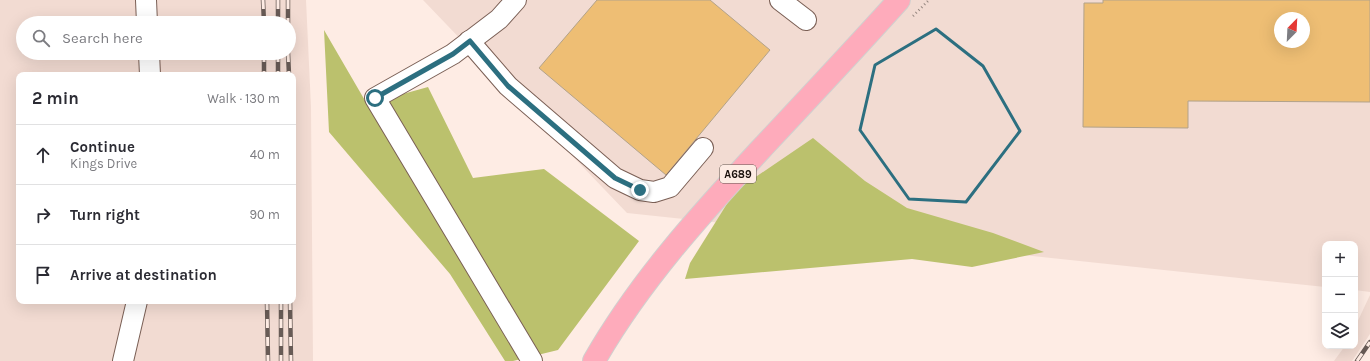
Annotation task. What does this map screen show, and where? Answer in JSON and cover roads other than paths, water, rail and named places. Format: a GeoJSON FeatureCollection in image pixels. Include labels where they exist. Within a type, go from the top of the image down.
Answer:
{"type":"FeatureCollection","features":[{"type":"Feature","properties":{"kind":"highway","name":"A689"},"geometry":{"type":"LineString","coordinates":[[594,361],[628,307],[663,261],[714,200],[899,0]]}},
{"type":"Feature","properties":{"kind":"street"},"geometry":{"type":"LineString","coordinates":[[146,0],[147,16]]}},
{"type":"Feature","properties":{"kind":"street"},"geometry":{"type":"LineString","coordinates":[[780,0],[806,20]]}},
{"type":"Feature","properties":{"kind":"street"},"geometry":{"type":"LineString","coordinates":[[509,2],[499,19],[453,54],[375,98],[532,361]]}},
{"type":"Feature","properties":{"kind":"street"},"geometry":{"type":"LineString","coordinates":[[470,41],[508,86],[615,178],[640,190],[654,192],[670,188],[702,148]]}},
{"type":"Feature","properties":{"kind":"street"},"geometry":{"type":"LineString","coordinates":[[149,60],[150,72]]}},
{"type":"Feature","properties":{"kind":"street"},"geometry":{"type":"LineString","coordinates":[[123,361],[136,304]]}},
{"type":"Feature","properties":{"kind":"railway"},"geometry":{"type":"LineString","coordinates":[[263,0],[264,16]]}},
{"type":"Feature","properties":{"kind":"railway"},"geometry":{"type":"LineString","coordinates":[[278,0],[278,16]]}},
{"type":"Feature","properties":{"kind":"railway"},"geometry":{"type":"LineString","coordinates":[[288,0],[288,16]]}},
{"type":"Feature","properties":{"kind":"railway"},"geometry":{"type":"LineString","coordinates":[[264,60],[264,72]]}},
{"type":"Feature","properties":{"kind":"railway"},"geometry":{"type":"LineString","coordinates":[[278,60],[278,72]]}},
{"type":"Feature","properties":{"kind":"railway"},"geometry":{"type":"LineString","coordinates":[[288,60],[289,72]]}},
{"type":"Feature","properties":{"kind":"railway"},"geometry":{"type":"LineString","coordinates":[[267,304],[268,361]]}},
{"type":"Feature","properties":{"kind":"railway"},"geometry":{"type":"LineString","coordinates":[[281,304],[281,361]]}},
{"type":"Feature","properties":{"kind":"railway"},"geometry":{"type":"LineString","coordinates":[[290,304],[291,361]]}},
{"type":"Feature","properties":{"kind":"railway"},"geometry":{"type":"LineString","coordinates":[[1357,361],[1370,342]]}}]}
